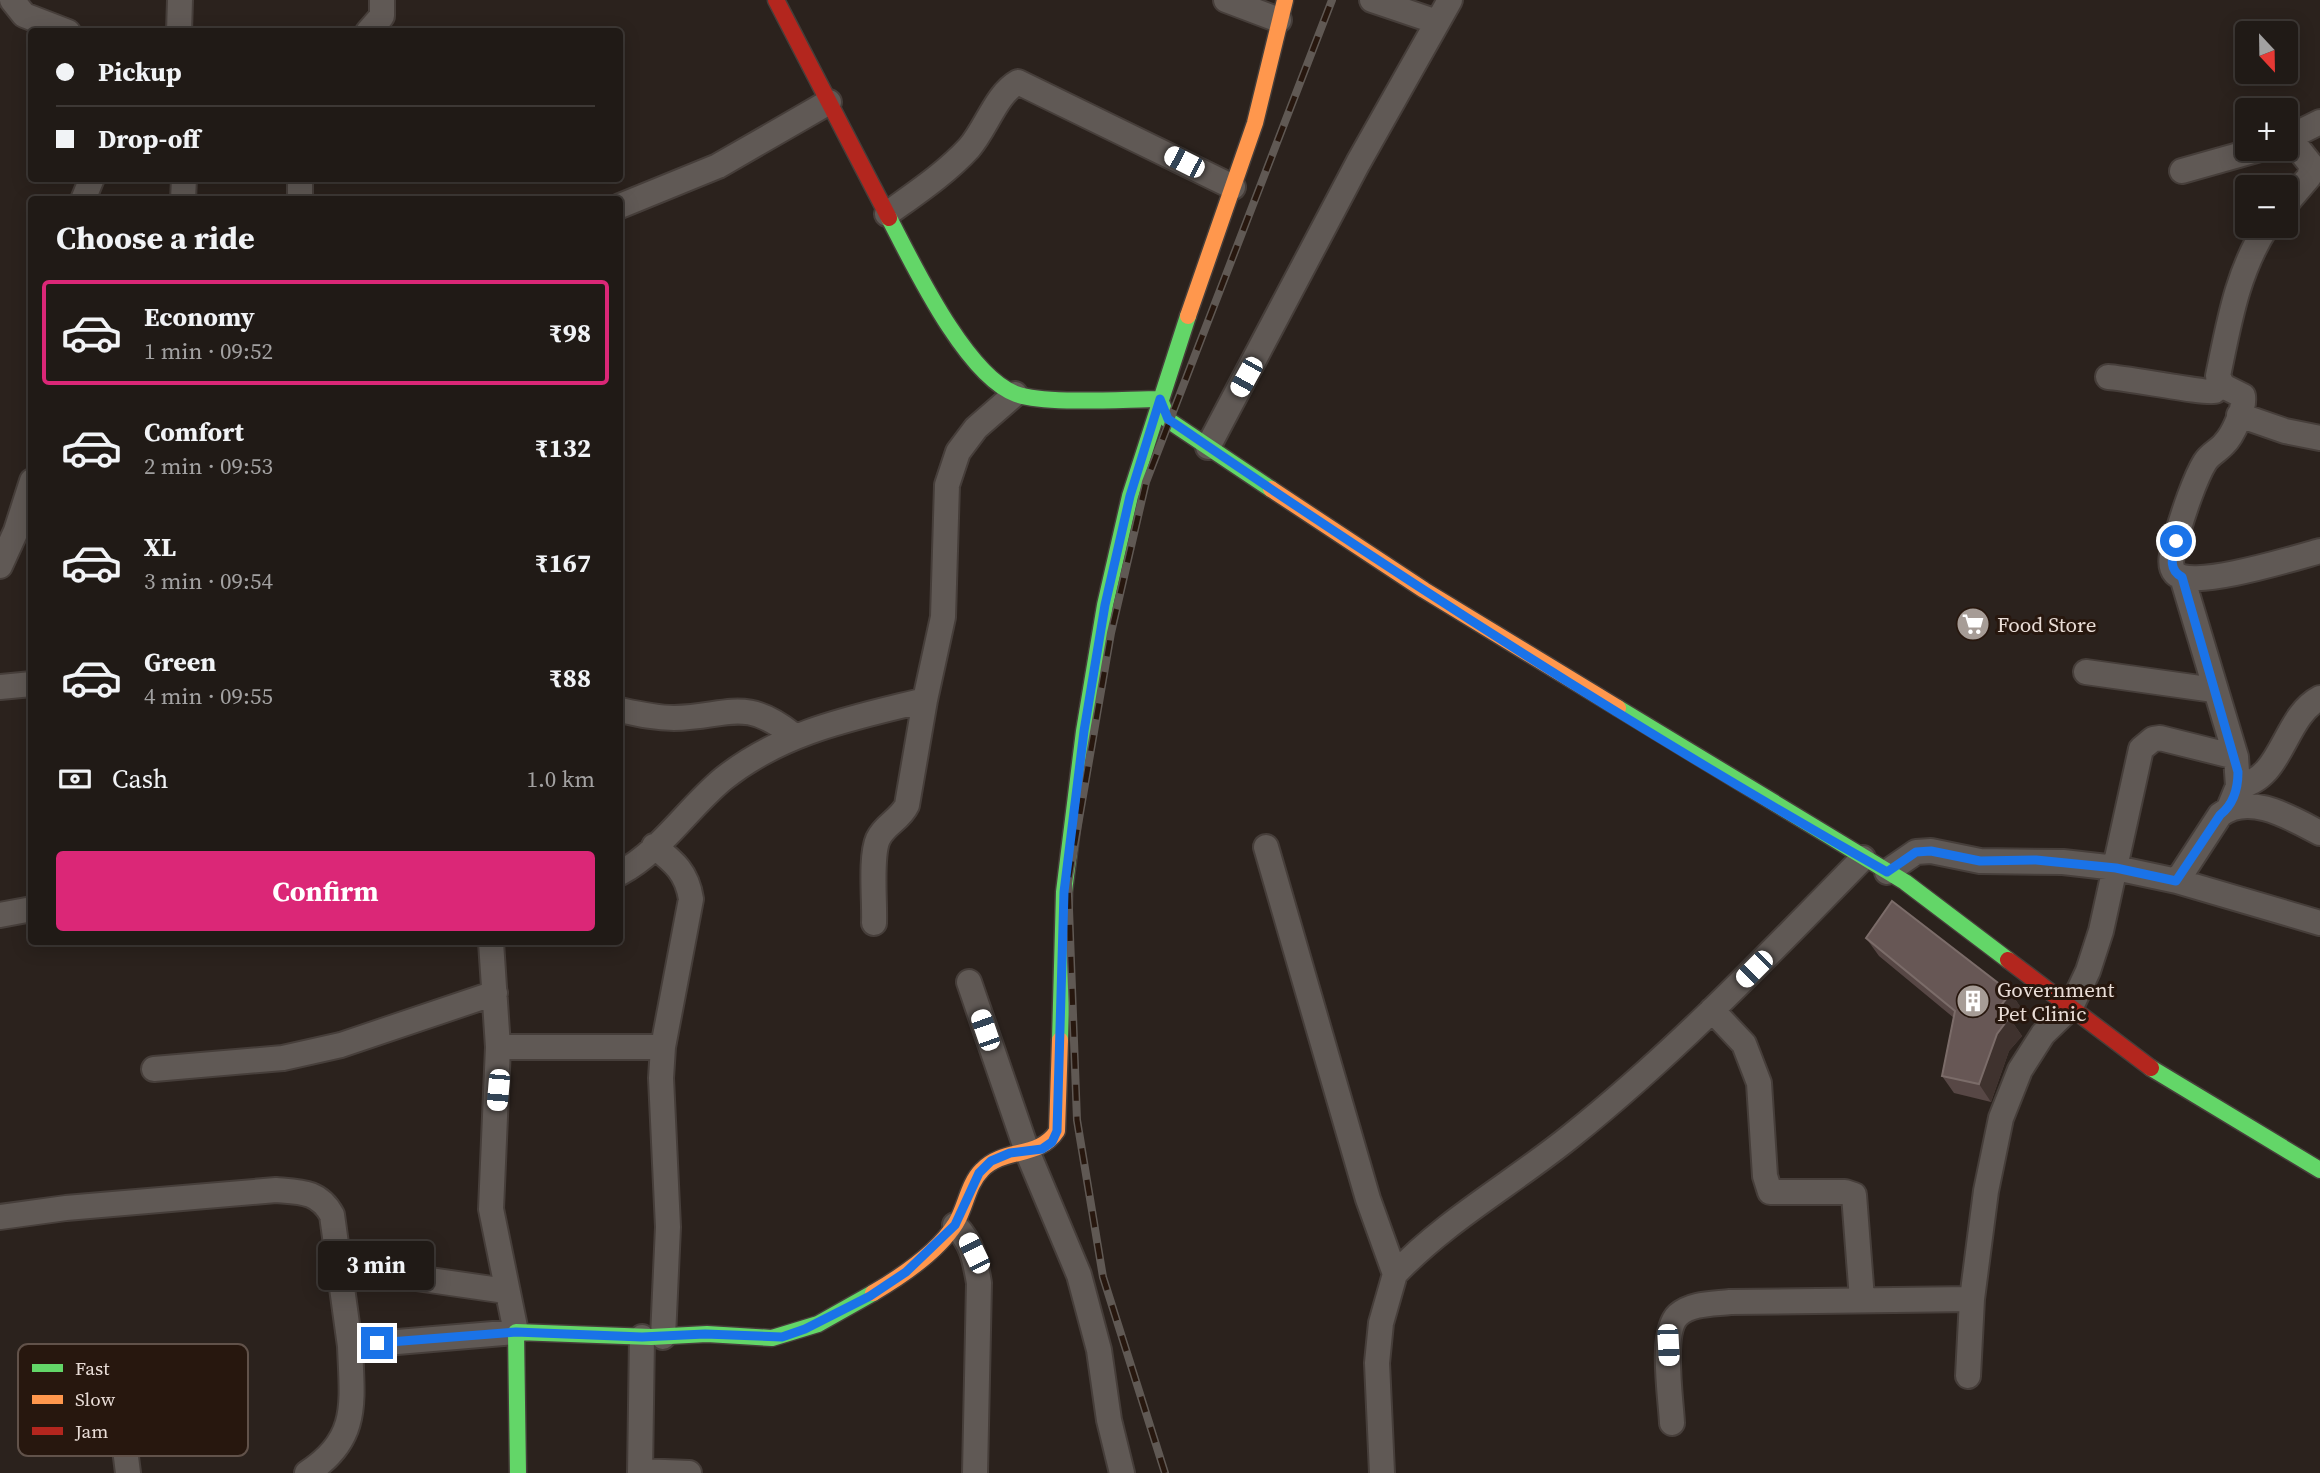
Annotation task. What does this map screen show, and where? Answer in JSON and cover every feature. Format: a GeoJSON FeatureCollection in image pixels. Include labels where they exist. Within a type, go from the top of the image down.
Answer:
{"type":"FeatureCollection","features":[{"type":"Feature","properties":{"kind":"street"},"geometry":{"type":"LineString","coordinates":[[12,0],[24,15],[58,28]]}},
{"type":"Feature","properties":{"kind":"street"},"geometry":{"type":"LineString","coordinates":[[178,28],[180,0]]}},
{"type":"Feature","properties":{"kind":"street"},"geometry":{"type":"LineString","coordinates":[[372,28],[382,16],[382,0]]}},
{"type":"Feature","properties":{"kind":"street"},"geometry":{"type":"LineString","coordinates":[[776,0],[947,324],[979,367],[1015,394],[1056,399],[1160,399]]}},
{"type":"Feature","properties":{"kind":"street"},"geometry":{"type":"LineString","coordinates":[[350,1346],[516,1332],[652,1337],[705,1334],[764,1339],[805,1329],[870,1296],[906,1272],[955,1225],[979,1173],[991,1161],[1010,1153],[1042,1149],[1052,1142],[1057,1131],[1064,892],[1084,731],[1105,605],[1130,496],[1269,75],[1282,10],[1226,0]]}},
{"type":"Feature","properties":{"kind":"street"},"geometry":{"type":"LineString","coordinates":[[1372,0],[1437,22]]}},
{"type":"Feature","properties":{"kind":"street"},"geometry":{"type":"LineString","coordinates":[[1208,447],[1358,163],[1450,0]]}},
{"type":"Feature","properties":{"kind":"street"},"geometry":{"type":"LineString","coordinates":[[887,214],[940,176],[970,147],[1008,90],[1018,82],[1026,83],[1233,187]]}},
{"type":"Feature","properties":{"kind":"street"},"geometry":{"type":"LineString","coordinates":[[623,205],[718,166],[829,102]]}},
{"type":"Feature","properties":{"kind":"street"},"geometry":{"type":"LineString","coordinates":[[2298,133],[2320,122]]}},
{"type":"Feature","properties":{"kind":"street"},"geometry":{"type":"LineString","coordinates":[[2298,150],[2312,166],[2309,177],[2298,190]]}},
{"type":"Feature","properties":{"kind":"street"},"geometry":{"type":"LineString","coordinates":[[2182,171],[2235,156]]}},
{"type":"Feature","properties":{"kind":"street"},"geometry":{"type":"LineString","coordinates":[[2108,377],[2150,380],[2204,393],[2215,391],[2238,286],[2251,250],[2259,238]]}},
{"type":"Feature","properties":{"kind":"street"},"geometry":{"type":"LineString","coordinates":[[2219,382],[2243,396],[2239,415],[2226,442],[2203,464],[2180,525],[2172,566],[2175,574],[2182,577],[2204,577],[2251,570],[2320,551]]}},
{"type":"Feature","properties":{"kind":"street"},"geometry":{"type":"LineString","coordinates":[[874,923],[876,846],[884,829],[902,816],[907,805],[943,617],[947,485],[958,452],[976,428],[1015,394]]}},
{"type":"Feature","properties":{"kind":"street"},"geometry":{"type":"LineString","coordinates":[[1160,399],[1168,419],[1208,447],[1424,590],[1905,882],[2150,1068],[2320,1170]]}},
{"type":"Feature","properties":{"kind":"street"},"geometry":{"type":"LineString","coordinates":[[2239,415],[2285,431],[2320,438]]}},
{"type":"Feature","properties":{"kind":"street"},"geometry":{"type":"LineString","coordinates":[[0,566],[16,531],[28,494]]}},
{"type":"Feature","properties":{"kind":"street"},"geometry":{"type":"LineString","coordinates":[[2182,577],[2236,757],[2234,797],[2240,804],[2254,806],[2320,833]]}},
{"type":"Feature","properties":{"kind":"street"},"geometry":{"type":"LineString","coordinates":[[2085,673],[2214,690]]}},
{"type":"Feature","properties":{"kind":"street"},"geometry":{"type":"LineString","coordinates":[[0,687],[28,684]]}},
{"type":"Feature","properties":{"kind":"street"},"geometry":{"type":"LineString","coordinates":[[2176,881],[2234,797],[2259,779],[2299,717],[2320,698]]}},
{"type":"Feature","properties":{"kind":"street"},"geometry":{"type":"LineString","coordinates":[[623,871],[654,846],[721,780],[756,755],[793,735],[925,700]]}},
{"type":"Feature","properties":{"kind":"street"},"geometry":{"type":"LineString","coordinates":[[623,711],[649,717],[676,718],[726,711],[751,711],[772,718],[793,735]]}},
{"type":"Feature","properties":{"kind":"street"},"geometry":{"type":"LineString","coordinates":[[1968,1376],[1972,1299],[1986,1191],[2001,1118],[2020,1070],[2043,1034],[2071,1007],[2088,971],[2101,931],[2141,750],[2145,743],[2160,738],[2236,757]]}},
{"type":"Feature","properties":{"kind":"street"},"geometry":{"type":"LineString","coordinates":[[654,846],[678,866],[688,881],[691,899],[663,1047],[662,1115],[668,1238],[652,1337],[640,1472],[689,1473]]}},
{"type":"Feature","properties":{"kind":"street"},"geometry":{"type":"LineString","coordinates":[[1266,846],[1368,1199],[1395,1274]]}},
{"type":"Feature","properties":{"kind":"street"},"geometry":{"type":"LineString","coordinates":[[1887,872],[1916,852],[1931,851],[1980,861],[2050,861],[2116,868],[2176,881],[2320,923]]}},
{"type":"Feature","properties":{"kind":"street"},"geometry":{"type":"LineString","coordinates":[[1382,1473],[1377,1363],[1381,1322],[1395,1274],[1421,1246],[1572,1136],[1712,1010],[1863,858]]}},
{"type":"Feature","properties":{"kind":"street"},"geometry":{"type":"LineString","coordinates":[[0,915],[28,910]]}},
{"type":"Feature","properties":{"kind":"street"},"geometry":{"type":"LineString","coordinates":[[491,945],[498,1047],[491,1209],[516,1332],[519,1473]]}},
{"type":"Feature","properties":{"kind":"street"},"geometry":{"type":"LineString","coordinates":[[969,982],[1027,1151],[1079,1275],[1099,1350],[1109,1420],[1122,1473]]}},
{"type":"Feature","properties":{"kind":"street"},"geometry":{"type":"LineString","coordinates":[[154,1069],[271,1059],[341,1045],[495,993]]}},
{"type":"Feature","properties":{"kind":"street"},"geometry":{"type":"LineString","coordinates":[[1712,1010],[1744,1044],[1756,1072],[1765,1176],[1770,1192],[1845,1192],[1854,1195],[1862,1299]]}},
{"type":"Feature","properties":{"kind":"street"},"geometry":{"type":"LineString","coordinates":[[498,1047],[663,1047]]}},
{"type":"Feature","properties":{"kind":"street"},"geometry":{"type":"LineString","coordinates":[[0,1217],[66,1208],[276,1190],[309,1193],[325,1201],[332,1215],[340,1267],[350,1346],[352,1398],[348,1426],[336,1463],[307,1473]]}},
{"type":"Feature","properties":{"kind":"street"},"geometry":{"type":"LineString","coordinates":[[955,1225],[967,1237],[974,1253],[979,1283],[975,1473]]}},
{"type":"Feature","properties":{"kind":"street"},"geometry":{"type":"LineString","coordinates":[[340,1267],[506,1291]]}},
{"type":"Feature","properties":{"kind":"street"},"geometry":{"type":"LineString","coordinates":[[1672,1423],[1668,1345],[1671,1327],[1678,1315],[1696,1306],[1731,1302],[1972,1299]]}},
{"type":"Feature","properties":{"kind":"building","name":"Government Pet Clinic"},"geometry":{"type":"Polygon","coordinates":[[[1892,901],[2011,993],[1998,1009],[2009,1018],[1997,1034],[1979,1084],[1942,1076],[1955,1011],[1866,938],[1892,901]]]}},
{"type":"Feature","properties":{"kind":"railway"},"geometry":{"type":"LineString","coordinates":[[1165,1473],[1103,1277],[1077,1120],[1068,883],[1111,633],[1146,482],[1332,0]]}},
{"type":"Feature","properties":{"kind":"traffic: fast"},"geometry":{"type":"LineString","coordinates":[[889,218],[960,343],[997,383],[1016,394],[1046,399],[1160,399],[1168,420],[1271,489]]}},
{"type":"Feature","properties":{"kind":"traffic: fast"},"geometry":{"type":"LineString","coordinates":[[1060,1040],[1064,892],[1084,731],[1105,605],[1130,496],[1188,316]]}},
{"type":"Feature","properties":{"kind":"traffic: fast"},"geometry":{"type":"LineString","coordinates":[[1618,708],[1905,882],[2008,960]]}},
{"type":"Feature","properties":{"kind":"traffic: fast"},"geometry":{"type":"LineString","coordinates":[[2151,1068],[2320,1170]]}},
{"type":"Feature","properties":{"kind":"traffic: fast"},"geometry":{"type":"LineString","coordinates":[[518,1473],[516,1332],[651,1337],[707,1334],[772,1338],[818,1324],[873,1293]]}},
{"type":"Feature","properties":{"kind":"traffic: slow"},"geometry":{"type":"LineString","coordinates":[[1188,316],[1255,123],[1285,0]]}},
{"type":"Feature","properties":{"kind":"traffic: slow"},"geometry":{"type":"LineString","coordinates":[[1271,489],[1424,590],[1618,708]]}},
{"type":"Feature","properties":{"kind":"traffic: slow"},"geometry":{"type":"LineString","coordinates":[[873,1293],[907,1271],[940,1244],[956,1223],[973,1182],[982,1170],[1000,1158],[1041,1146],[1057,1131],[1060,1040]]}},
{"type":"Feature","properties":{"kind":"traffic: jam"},"geometry":{"type":"LineString","coordinates":[[776,0],[889,218]]}},
{"type":"Feature","properties":{"kind":"traffic: jam"},"geometry":{"type":"LineString","coordinates":[[2008,960],[2151,1068]]}},
{"type":"Feature","properties":{"kind":"place","name":"Food Store"},"geometry":{"type":"Point","coordinates":[1973,624]}},
{"type":"Feature","properties":{"kind":"place","name":"Government Pet Clinic"},"geometry":{"type":"Point","coordinates":[1973,1001]}},
{"type":"Feature","properties":{"kind":"route"},"geometry":{"type":"LineString","coordinates":[[377,1343],[562,1331],[642,1337],[705,1334],[764,1339],[782,1337],[805,1329],[870,1296],[906,1272],[932,1250],[955,1225],[979,1173],[991,1161],[1010,1153],[1042,1149],[1052,1142],[1057,1131],[1064,892],[1084,731],[1105,605],[1130,496],[1160,399],[1168,419],[1290,503],[1424,590],[1887,872],[1916,852],[1931,851],[1980,861],[2011,863],[2036,860],[2116,868],[2176,881],[2220,815],[2229,808],[2238,786],[2238,772],[2236,757],[2195,629],[2182,577],[2175,574],[2172,566],[2176,541]]}}]}
